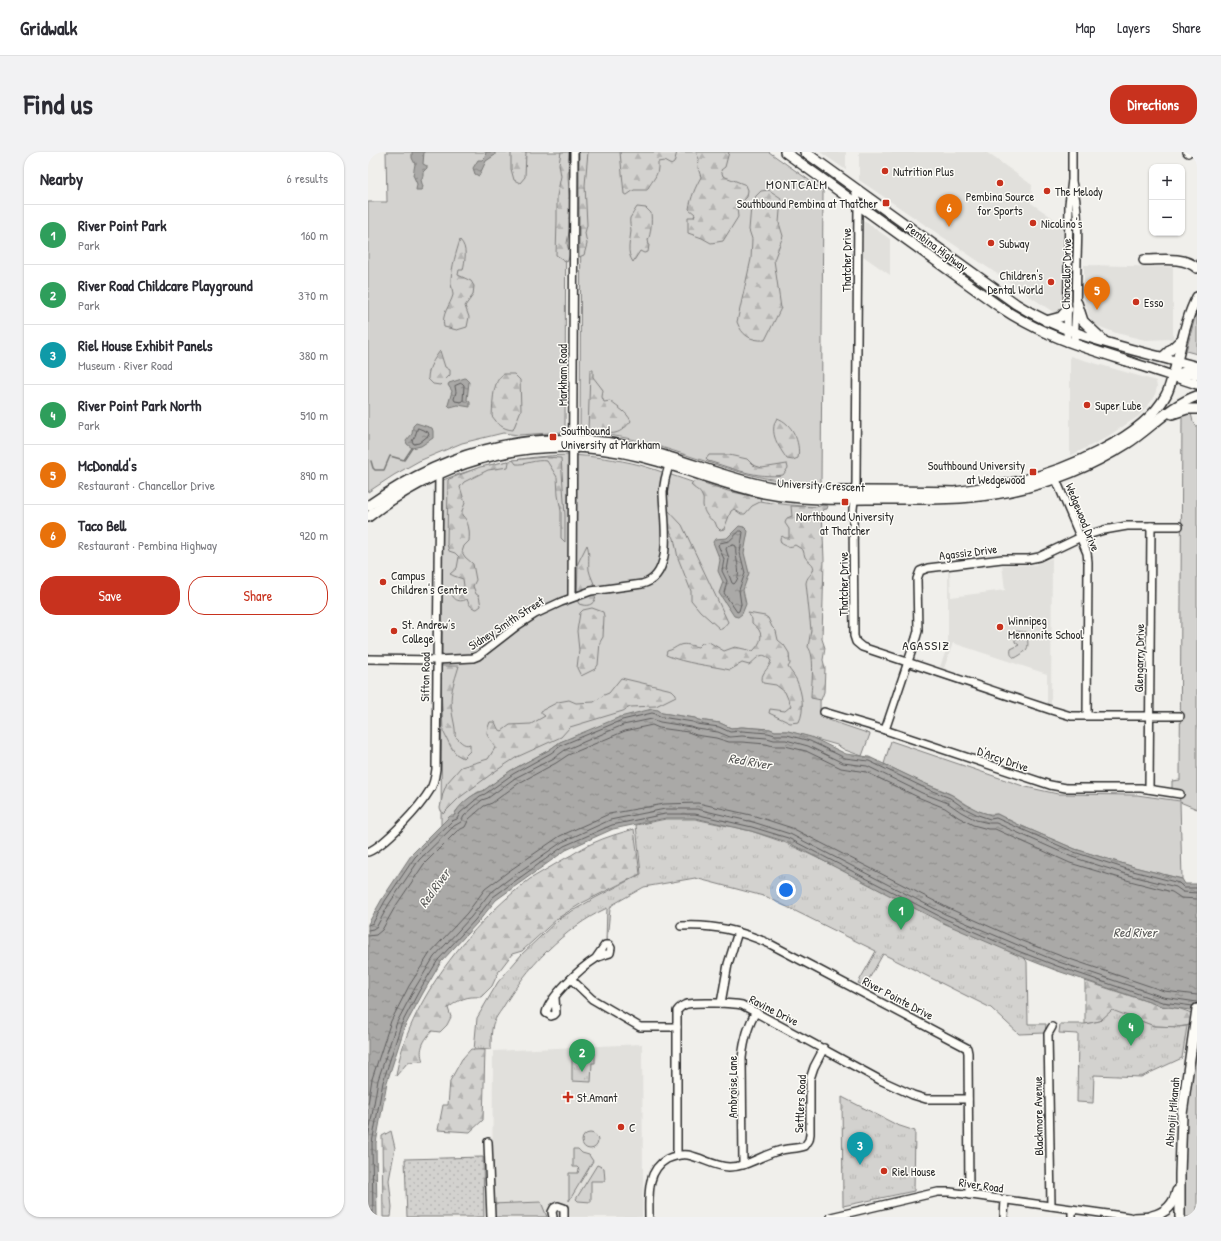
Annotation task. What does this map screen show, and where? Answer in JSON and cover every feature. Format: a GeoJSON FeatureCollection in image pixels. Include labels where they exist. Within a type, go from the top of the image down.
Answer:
{"type":"FeatureCollection","features":[{"type":"Feature","properties":{"kind":"main road","name":"Pembina Highway"},"geometry":{"type":"LineString","coordinates":[[785,152],[1006,311],[1036,329],[1070,343],[1197,384]]}},
{"type":"Feature","properties":{"kind":"main road","name":"Pembina Highway"},"geometry":{"type":"LineString","coordinates":[[805,152],[1016,304],[1046,321],[1105,342],[1197,367]]}},
{"type":"Feature","properties":{"kind":"main road"},"geometry":{"type":"LineString","coordinates":[[1144,260],[1182,261],[1190,263],[1197,268]]}},
{"type":"Feature","properties":{"kind":"main road","name":"University Crescent"},"geometry":{"type":"LineString","coordinates":[[1054,475],[1123,437],[1153,414],[1163,401],[1169,389],[1190,315],[1197,297]]}},
{"type":"Feature","properties":{"kind":"main road"},"geometry":{"type":"LineString","coordinates":[[1077,303],[1083,322],[1105,342]]}},
{"type":"Feature","properties":{"kind":"main road"},"geometry":{"type":"LineString","coordinates":[[1046,321],[1061,317],[1068,309]]}},
{"type":"Feature","properties":{"kind":"main road"},"geometry":{"type":"LineString","coordinates":[[1163,357],[1184,337]]}},
{"type":"Feature","properties":{"kind":"main road"},"geometry":{"type":"LineString","coordinates":[[1172,376],[1184,372],[1197,374]]}},
{"type":"Feature","properties":{"kind":"main road"},"geometry":{"type":"LineString","coordinates":[[1186,380],[1197,391]]}},
{"type":"Feature","properties":{"kind":"main road","name":"University Crescent"},"geometry":{"type":"LineString","coordinates":[[368,506],[401,484],[423,472],[449,461],[498,446],[529,441],[573,443],[604,442],[634,447],[765,486],[855,495],[936,500],[970,498],[1017,490],[1054,475],[1093,462],[1118,449],[1185,401],[1197,396]]}},
{"type":"Feature","properties":{"kind":"main road"},"geometry":{"type":"LineString","coordinates":[[1165,416],[1183,410],[1197,409]]}},
{"type":"Feature","properties":{"kind":"main road","name":"University Crescent"},"geometry":{"type":"LineString","coordinates":[[368,517],[399,494],[439,473],[471,461],[504,453],[573,443],[646,458],[738,487],[769,494],[801,498],[855,495]]}},
{"type":"Feature","properties":{"kind":"main road","name":"Abinojii Mikanah"},"geometry":{"type":"LineString","coordinates":[[1180,1217],[1182,1114],[1197,1009]]}},
{"type":"Feature","properties":{"kind":"main road"},"geometry":{"type":"LineString","coordinates":[[1156,1217],[1165,1212],[1174,1201],[1180,1174]]}},
{"type":"Feature","properties":{"kind":"street","name":"Markham Road"},"geometry":{"type":"LineString","coordinates":[[572,598],[574,152]]}},
{"type":"Feature","properties":{"kind":"street","name":"Chancellor Drive"},"geometry":{"type":"LineString","coordinates":[[1071,331],[1068,309],[1069,204],[1072,180],[1072,152]]}},
{"type":"Feature","properties":{"kind":"street","name":"Chancellor Drive"},"geometry":{"type":"LineString","coordinates":[[1070,343],[1077,303],[1077,220],[1072,180]]}},
{"type":"Feature","properties":{"kind":"street","name":"Thatcher Drive"},"geometry":{"type":"LineString","coordinates":[[855,188],[858,204],[854,636],[856,642],[862,647],[1072,716],[1180,716]]}},
{"type":"Feature","properties":{"kind":"street","name":"Sidney Smith Street"},"geometry":{"type":"LineString","coordinates":[[368,659],[470,659],[476,657],[526,620],[553,605],[599,589],[646,583],[655,578],[662,565],[664,556],[665,532],[663,492],[669,465]]}},
{"type":"Feature","properties":{"kind":"street","name":"Sifton Road"},"geometry":{"type":"LineString","coordinates":[[368,852],[374,850],[386,841],[424,799],[434,781],[436,770],[439,473]]}},
{"type":"Feature","properties":{"kind":"street","name":"Wedgewood Drive"},"geometry":{"type":"LineString","coordinates":[[1054,475],[1087,553],[1087,715]]}},
{"type":"Feature","properties":{"kind":"street","name":"Agassiz Drive"},"geometry":{"type":"LineString","coordinates":[[885,730],[918,631],[917,579],[920,571],[928,568],[1002,558],[1034,558],[1081,537],[1104,530],[1126,526],[1179,526]]}},
{"type":"Feature","properties":{"kind":"street","name":"Glengarry Drive"},"geometry":{"type":"LineString","coordinates":[[1149,789],[1151,526]]}},
{"type":"Feature","properties":{"kind":"street","name":"D'Arcy Drive"},"geometry":{"type":"LineString","coordinates":[[824,712],[885,730],[1050,785],[1066,788],[1149,789],[1180,794]]}},
{"type":"Feature","properties":{"kind":"street","name":"River Pointe Drive"},"geometry":{"type":"LineString","coordinates":[[681,926],[696,925],[728,929],[750,935],[770,944],[967,1048],[969,1195]]}},
{"type":"Feature","properties":{"kind":"street"},"geometry":{"type":"LineString","coordinates":[[721,1003],[728,964],[738,932]]}},
{"type":"Feature","properties":{"kind":"street"},"geometry":{"type":"LineString","coordinates":[[555,998],[571,979],[596,958]]}},
{"type":"Feature","properties":{"kind":"street"},"geometry":{"type":"LineString","coordinates":[[571,979],[592,999],[640,1028],[677,1027]]}},
{"type":"Feature","properties":{"kind":"street","name":"Ravine Drive"},"geometry":{"type":"LineString","coordinates":[[677,1155],[677,1011],[681,1006],[687,1004],[721,1003],[742,1005],[824,1048],[880,1080],[913,1095],[926,1099],[968,1099]]}},
{"type":"Feature","properties":{"kind":"street","name":"Ambroise Lane"},"geometry":{"type":"LineString","coordinates":[[743,1165],[742,1058],[747,1030],[756,1012]]}},
{"type":"Feature","properties":{"kind":"street","name":"Blackmore Avenue"},"geometry":{"type":"LineString","coordinates":[[1050,1206],[1048,1034],[1052,1027]]}},
{"type":"Feature","properties":{"kind":"street","name":"Settlers Road"},"geometry":{"type":"LineString","coordinates":[[677,1155],[687,1155],[711,1164],[737,1166],[778,1151],[802,1147],[808,1142],[810,1134],[810,1079],[814,1067],[824,1048]]}},
{"type":"Feature","properties":{"kind":"street"},"geometry":{"type":"LineString","coordinates":[[488,1142],[492,1217]]}},
{"type":"Feature","properties":{"kind":"street"},"geometry":{"type":"LineString","coordinates":[[649,1217],[649,1189],[652,1175],[659,1165],[677,1155]]}},
{"type":"Feature","properties":{"kind":"street","name":"River Road"},"geometry":{"type":"LineString","coordinates":[[831,1217],[938,1192],[950,1192],[1129,1217]]}},
{"type":"Feature","properties":{"kind":"street"},"geometry":{"type":"LineString","coordinates":[[1004,1217],[1005,1200]]}},
{"type":"Feature","properties":{"kind":"street"},"geometry":{"type":"LineString","coordinates":[[553,1217],[552,1212],[554,1208],[558,1206],[564,1208],[564,1217]]}},
{"type":"Feature","properties":{"kind":"street"},"geometry":{"type":"LineString","coordinates":[[1072,1209],[1072,1217]]}},
{"type":"Feature","properties":{"kind":"street"},"geometry":{"type":"LineString","coordinates":[[1134,1217],[1156,1217]]}},
{"type":"Feature","properties":{"kind":"shaded area"},"geometry":{"type":"Polygon","coordinates":[[[820,152],[846,152],[846,170],[820,152]]]}},
{"type":"Feature","properties":{"kind":"shaded area"},"geometry":{"type":"Polygon","coordinates":[[[859,152],[986,152],[1032,185],[1031,203],[1063,225],[1062,307],[1060,310],[1056,314],[859,180],[859,152]]]}},
{"type":"Feature","properties":{"kind":"shaded area"},"geometry":{"type":"Polygon","coordinates":[[[863,220],[890,239],[890,275],[863,256],[863,220]]]}},
{"type":"Feature","properties":{"kind":"shaded area"},"geometry":{"type":"Polygon","coordinates":[[[1084,265],[1173,267],[1173,339],[1145,340],[1116,333],[1095,325],[1089,316],[1084,297],[1084,265]]]}},
{"type":"Feature","properties":{"kind":"shaded area"},"geometry":{"type":"Polygon","coordinates":[[[1070,356],[1156,381],[1157,387],[1154,398],[1139,416],[1102,440],[1070,456],[1070,356]]]}},
{"type":"Feature","properties":{"kind":"shaded area","name":"Winnipeg Mennonite School"},"geometry":{"type":"Polygon","coordinates":[[[1052,558],[1051,704],[1047,703],[1047,674],[953,643],[944,668],[940,667],[948,645],[948,572],[950,572],[951,597],[1005,590],[1002,565],[1034,565],[1052,558]]]}},
{"type":"Feature","properties":{"kind":"shaded area","name":"St.Amant"},"geometry":{"type":"Polygon","coordinates":[[[642,1044],[642,1217],[492,1217],[493,1051],[642,1044]]]}},
{"type":"Feature","properties":{"kind":"green space"},"geometry":{"type":"Polygon","coordinates":[[[386,152],[566,152],[565,432],[518,435],[503,433],[462,443],[419,461],[368,492],[368,202],[387,202],[386,152]]]}},
{"type":"Feature","properties":{"kind":"green space"},"geometry":{"type":"Polygon","coordinates":[[[511,152],[526,152],[525,177],[520,183],[514,180],[511,169],[511,152]]]}},
{"type":"Feature","properties":{"kind":"green space"},"geometry":{"type":"Polygon","coordinates":[[[561,152],[569,152],[568,176],[571,222],[567,243],[570,251],[567,262],[556,255],[557,196],[561,176],[559,164],[561,152]]]}},
{"type":"Feature","properties":{"kind":"green space"},"geometry":{"type":"Polygon","coordinates":[[[579,152],[588,152],[585,185],[587,225],[585,233],[587,244],[584,255],[579,257],[579,152]]]}},
{"type":"Feature","properties":{"kind":"green space"},"geometry":{"type":"Polygon","coordinates":[[[581,152],[769,152],[823,190],[821,483],[790,482],[760,477],[635,440],[580,432],[581,152]]]}},
{"type":"Feature","properties":{"kind":"green space"},"geometry":{"type":"Polygon","coordinates":[[[620,152],[677,152],[674,163],[671,165],[664,161],[658,162],[657,174],[647,190],[634,190],[627,195],[624,194],[620,152]]]}},
{"type":"Feature","properties":{"kind":"green space"},"geometry":{"type":"Polygon","coordinates":[[[696,152],[729,152],[725,167],[721,170],[723,176],[746,185],[748,190],[747,197],[737,207],[738,217],[723,241],[711,243],[688,233],[688,217],[694,217],[695,214],[689,209],[701,177],[698,168],[699,159],[696,152]]]}},
{"type":"Feature","properties":{"kind":"green space"},"geometry":{"type":"Polygon","coordinates":[[[769,190],[781,198],[779,223],[783,236],[774,260],[781,308],[765,340],[760,340],[751,338],[744,334],[737,322],[751,259],[752,239],[749,230],[751,206],[756,196],[761,191],[769,190]]]}},
{"type":"Feature","properties":{"kind":"green space"},"geometry":{"type":"Polygon","coordinates":[[[637,207],[646,208],[651,213],[651,223],[648,240],[648,252],[644,253],[640,251],[633,262],[629,251],[631,231],[630,220],[637,207]]]}},
{"type":"Feature","properties":{"kind":"green space"},"geometry":{"type":"Polygon","coordinates":[[[460,240],[463,243],[465,250],[465,258],[463,270],[459,270],[458,275],[471,281],[474,286],[473,295],[465,306],[469,317],[467,327],[457,330],[444,327],[443,322],[453,295],[451,283],[452,274],[454,260],[460,240]]]}},
{"type":"Feature","properties":{"kind":"green space"},"geometry":{"type":"Polygon","coordinates":[[[958,271],[969,276],[1032,318],[1031,319],[1017,313],[958,271]]]}},
{"type":"Feature","properties":{"kind":"green space"},"geometry":{"type":"Polygon","coordinates":[[[1197,310],[1197,354],[1186,351],[1197,310]]]}},
{"type":"Feature","properties":{"kind":"green space"},"geometry":{"type":"Polygon","coordinates":[[[440,351],[445,367],[450,370],[450,375],[440,385],[433,384],[428,379],[428,375],[430,367],[440,351]]]}},
{"type":"Feature","properties":{"kind":"green space"},"geometry":{"type":"Polygon","coordinates":[[[590,370],[593,370],[593,377],[603,390],[602,397],[604,402],[610,401],[625,412],[631,421],[626,427],[615,433],[588,432],[590,370]]]}},
{"type":"Feature","properties":{"kind":"green space"},"geometry":{"type":"Polygon","coordinates":[[[504,374],[514,374],[520,380],[521,410],[513,430],[506,429],[501,426],[492,416],[495,387],[497,381],[504,374]]]}},
{"type":"Feature","properties":{"kind":"green space"},"geometry":{"type":"Polygon","coordinates":[[[1191,413],[1193,422],[1197,426],[1197,809],[1180,802],[1182,879],[1134,867],[1075,849],[997,814],[979,811],[949,793],[916,780],[884,764],[891,741],[1026,787],[1058,794],[1137,795],[1180,801],[1179,797],[1172,788],[1172,781],[1180,780],[1182,416],[1191,413]]]}},
{"type":"Feature","properties":{"kind":"green space"},"geometry":{"type":"Polygon","coordinates":[[[777,418],[787,424],[794,434],[797,440],[799,452],[798,458],[793,460],[787,459],[778,445],[774,434],[777,418]]]}},
{"type":"Feature","properties":{"kind":"green space"},"geometry":{"type":"Polygon","coordinates":[[[568,455],[604,458],[640,465],[739,497],[787,505],[821,507],[820,717],[870,734],[862,756],[845,750],[837,745],[788,731],[742,727],[731,728],[720,723],[662,713],[658,710],[560,742],[549,750],[510,771],[483,791],[478,792],[468,799],[456,811],[454,816],[441,826],[443,480],[474,469],[504,462],[536,457],[568,455]]]}},
{"type":"Feature","properties":{"kind":"green space"},"geometry":{"type":"Polygon","coordinates":[[[709,455],[729,455],[747,459],[753,465],[762,468],[787,464],[788,468],[783,475],[773,476],[754,474],[735,470],[708,461],[706,459],[709,455]]]}},
{"type":"Feature","properties":{"kind":"green space"},"geometry":{"type":"Polygon","coordinates":[[[545,457],[561,458],[565,515],[565,542],[561,538],[561,511],[557,477],[547,461],[516,464],[513,460],[545,457]]]}},
{"type":"Feature","properties":{"kind":"green space"},"geometry":{"type":"Polygon","coordinates":[[[508,461],[508,467],[488,470],[464,482],[460,487],[465,503],[462,515],[468,523],[469,534],[469,541],[464,546],[462,552],[473,564],[476,580],[473,586],[476,594],[479,596],[481,606],[477,609],[470,606],[467,599],[461,601],[455,599],[452,595],[452,588],[461,591],[464,586],[463,579],[450,574],[457,568],[459,557],[455,553],[449,551],[447,544],[448,480],[480,467],[508,461]]]}},
{"type":"Feature","properties":{"kind":"green space"},"geometry":{"type":"Polygon","coordinates":[[[698,481],[728,491],[761,498],[760,502],[752,506],[745,514],[741,514],[734,509],[731,511],[724,529],[720,530],[715,522],[705,513],[701,494],[691,485],[693,482],[698,481]]]}},
{"type":"Feature","properties":{"kind":"green space"},"geometry":{"type":"Polygon","coordinates":[[[823,505],[828,506],[827,509],[822,510],[824,560],[822,639],[825,648],[823,660],[825,668],[824,692],[821,700],[811,698],[812,657],[808,647],[811,630],[806,583],[814,569],[805,557],[803,550],[795,545],[784,545],[781,543],[780,539],[782,536],[789,538],[789,529],[785,523],[787,518],[792,516],[791,506],[816,507],[823,505]]]}},
{"type":"Feature","properties":{"kind":"green space"},"geometry":{"type":"Polygon","coordinates":[[[667,509],[682,525],[728,622],[722,629],[720,629],[700,611],[691,600],[691,591],[678,558],[674,538],[666,524],[667,509]]]}},
{"type":"Feature","properties":{"kind":"green space"},"geometry":{"type":"Polygon","coordinates":[[[587,545],[589,570],[596,594],[592,603],[589,605],[583,605],[579,604],[577,600],[578,563],[587,545]]]}},
{"type":"Feature","properties":{"kind":"green space"},"geometry":{"type":"Polygon","coordinates":[[[592,608],[603,612],[603,637],[600,642],[598,665],[595,669],[581,676],[577,668],[579,650],[577,631],[580,613],[583,610],[592,608]]]}},
{"type":"Feature","properties":{"kind":"green space"},"geometry":{"type":"Polygon","coordinates":[[[748,613],[765,616],[768,618],[772,627],[776,631],[778,640],[784,645],[789,653],[790,664],[788,667],[796,679],[801,696],[802,712],[799,722],[790,723],[769,713],[770,709],[785,711],[791,706],[785,692],[776,685],[763,683],[763,674],[771,661],[768,657],[762,655],[749,665],[742,663],[730,670],[690,662],[666,655],[667,651],[682,644],[698,647],[702,643],[709,642],[724,651],[735,647],[753,651],[761,639],[761,636],[758,629],[752,623],[752,619],[748,613]]]}},
{"type":"Feature","properties":{"kind":"green space"},"geometry":{"type":"Polygon","coordinates":[[[1015,631],[1027,632],[1028,645],[1024,652],[1015,658],[1012,656],[1011,649],[1019,645],[1015,642],[1015,631]]]}},
{"type":"Feature","properties":{"kind":"green space"},"geometry":{"type":"Polygon","coordinates":[[[440,666],[459,666],[452,688],[451,705],[455,736],[464,744],[470,744],[470,751],[463,758],[456,754],[443,731],[440,666]]]}},
{"type":"Feature","properties":{"kind":"green space"},"geometry":{"type":"Polygon","coordinates":[[[621,678],[672,690],[676,696],[656,706],[630,707],[623,711],[570,727],[561,737],[517,757],[494,772],[459,798],[443,814],[440,808],[447,783],[461,767],[488,759],[495,748],[487,734],[490,722],[495,722],[498,729],[502,731],[510,725],[531,724],[545,716],[541,713],[541,711],[558,702],[569,700],[576,703],[594,702],[609,693],[621,678]]]}},
{"type":"Feature","properties":{"kind":"green space"},"geometry":{"type":"Polygon","coordinates":[[[666,819],[695,819],[751,831],[786,843],[1024,957],[1027,962],[1028,1024],[1046,1024],[1045,1033],[1019,1034],[991,1008],[883,954],[865,986],[858,983],[876,951],[767,897],[695,878],[644,887],[612,905],[610,909],[607,940],[607,908],[576,926],[547,951],[522,979],[493,1024],[491,1033],[491,1049],[474,1050],[477,1018],[498,982],[522,954],[560,918],[641,874],[636,825],[666,819]]]}},
{"type":"Feature","properties":{"kind":"green space"},"geometry":{"type":"Polygon","coordinates":[[[634,829],[640,874],[582,903],[558,918],[522,951],[512,954],[499,971],[492,986],[481,997],[463,999],[448,1008],[451,1017],[447,1025],[440,1032],[432,1031],[424,1041],[421,1053],[423,1061],[408,1062],[396,1076],[402,1048],[413,1020],[428,993],[445,967],[486,918],[508,897],[534,876],[589,845],[634,829]]]}},
{"type":"Feature","properties":{"kind":"green space"},"geometry":{"type":"Polygon","coordinates":[[[1085,981],[1161,1006],[1178,1008],[1197,1015],[1190,1025],[1178,1027],[1154,1026],[1112,1011],[1100,1021],[1085,1024],[1085,981]]]}},
{"type":"Feature","properties":{"kind":"green space"},"geometry":{"type":"Polygon","coordinates":[[[1112,1010],[1154,1026],[1187,1026],[1182,1058],[1141,1077],[1094,1075],[1093,1103],[1077,1102],[1078,1034],[1059,1033],[1060,1024],[1085,1024],[1100,1021],[1112,1010]]]}},
{"type":"Feature","properties":{"kind":"green space"},"geometry":{"type":"Polygon","coordinates":[[[1197,1041],[1197,1217],[1184,1217],[1185,1143],[1190,1075],[1197,1041]]]}},
{"type":"Feature","properties":{"kind":"green space"},"geometry":{"type":"Polygon","coordinates":[[[471,1049],[485,1050],[483,1120],[470,1132],[438,1130],[443,1105],[448,1105],[450,1081],[462,1059],[471,1049]]]}},
{"type":"Feature","properties":{"kind":"green space"},"geometry":{"type":"Polygon","coordinates":[[[572,1053],[595,1053],[595,1063],[592,1063],[591,1082],[572,1081],[572,1053]]]}},
{"type":"Feature","properties":{"kind":"green space"},"geometry":{"type":"Polygon","coordinates":[[[842,1097],[897,1125],[915,1131],[914,1191],[843,1206],[842,1097]]]}},
{"type":"Feature","properties":{"kind":"green space"},"geometry":{"type":"Polygon","coordinates":[[[391,1131],[395,1148],[389,1180],[392,1207],[391,1217],[383,1217],[382,1136],[391,1131]]]}},
{"type":"Feature","properties":{"kind":"green space"},"geometry":{"type":"Polygon","coordinates":[[[587,1133],[593,1133],[598,1138],[596,1147],[593,1149],[587,1149],[582,1144],[582,1138],[587,1133]]]}},
{"type":"Feature","properties":{"kind":"green space"},"geometry":{"type":"Polygon","coordinates":[[[573,1149],[578,1149],[582,1153],[589,1155],[593,1161],[569,1201],[569,1173],[578,1173],[579,1169],[577,1167],[573,1167],[573,1149]]]}},
{"type":"Feature","properties":{"kind":"green space"},"geometry":{"type":"Polygon","coordinates":[[[483,1157],[484,1217],[407,1217],[405,1159],[483,1157]]]}},
{"type":"Feature","properties":{"kind":"green space"},"geometry":{"type":"Polygon","coordinates":[[[597,1165],[604,1168],[605,1181],[591,1181],[591,1202],[578,1201],[576,1199],[597,1165]]]}},
{"type":"Feature","properties":{"kind":"green space"},"geometry":{"type":"Polygon","coordinates":[[[541,1202],[547,1217],[493,1217],[492,1204],[541,1202]]]}},
{"type":"Feature","properties":{"kind":"water"},"geometry":{"type":"Polygon","coordinates":[[[412,152],[424,152],[423,164],[427,166],[427,168],[423,172],[421,180],[423,187],[421,190],[416,190],[417,184],[413,175],[415,164],[412,158],[412,152]]]}},
{"type":"Feature","properties":{"kind":"water"},"geometry":{"type":"Polygon","coordinates":[[[486,152],[495,152],[495,155],[486,161],[479,176],[475,174],[473,168],[478,160],[482,160],[485,157],[486,152]]]}},
{"type":"Feature","properties":{"kind":"water"},"geometry":{"type":"Polygon","coordinates":[[[465,378],[469,382],[467,400],[470,402],[470,407],[458,405],[450,407],[448,405],[452,391],[448,385],[449,383],[465,378]]]}},
{"type":"Feature","properties":{"kind":"water"},"geometry":{"type":"Polygon","coordinates":[[[416,423],[432,428],[433,438],[421,446],[412,448],[406,441],[412,434],[413,426],[416,423]]]}},
{"type":"Feature","properties":{"kind":"water"},"geometry":{"type":"Polygon","coordinates":[[[739,526],[744,527],[748,531],[744,553],[749,573],[743,590],[746,604],[742,614],[738,617],[734,616],[719,593],[723,582],[718,571],[720,560],[713,542],[715,539],[727,538],[739,526]]]}},
{"type":"Feature","properties":{"kind":"water","name":"Red River"},"geometry":{"type":"Polygon","coordinates":[[[652,709],[658,710],[662,713],[720,723],[731,728],[742,727],[788,731],[811,737],[846,754],[869,757],[952,795],[979,811],[991,815],[997,814],[1075,849],[1134,867],[1182,879],[1185,884],[1197,884],[1197,1011],[1161,1006],[1055,970],[1017,955],[941,922],[787,842],[751,831],[695,818],[666,818],[613,829],[566,850],[496,900],[441,962],[405,1026],[387,1082],[376,1143],[377,1217],[368,1217],[368,924],[382,899],[412,854],[450,816],[454,816],[458,808],[470,797],[483,791],[510,771],[549,750],[560,742],[620,717],[652,709]]]}},
{"type":"Feature","properties":{"kind":"waterway"},"geometry":{"type":"LineString","coordinates":[[371,461],[375,470],[384,470],[390,456],[404,460],[412,448]]}},
{"type":"Feature","properties":{"kind":"place","name":"Nutrition Plus"},"geometry":{"type":"Point","coordinates":[885,171]}},
{"type":"Feature","properties":{"kind":"place","name":"Pembina Source for Sports"},"geometry":{"type":"Point","coordinates":[1000,183]}},
{"type":"Feature","properties":{"kind":"place","name":"The Melody"},"geometry":{"type":"Point","coordinates":[1047,191]}},
{"type":"Feature","properties":{"kind":"place","name":"Southbound Pembina at Thatcher"},"geometry":{"type":"Point","coordinates":[886,203]}},
{"type":"Feature","properties":{"kind":"place","name":"Nicolino's"},"geometry":{"type":"Point","coordinates":[1033,223]}},
{"type":"Feature","properties":{"kind":"place","name":"Taco Bell"},"geometry":{"type":"Point","coordinates":[949,227]}},
{"type":"Feature","properties":{"kind":"place","name":"Subway"},"geometry":{"type":"Point","coordinates":[991,243]}},
{"type":"Feature","properties":{"kind":"place","name":"Children's Dental World"},"geometry":{"type":"Point","coordinates":[1051,282]}},
{"type":"Feature","properties":{"kind":"place","name":"Esso"},"geometry":{"type":"Point","coordinates":[1136,302]}},
{"type":"Feature","properties":{"kind":"place","name":"McDonald's"},"geometry":{"type":"Point","coordinates":[1097,310]}},
{"type":"Feature","properties":{"kind":"place","name":"Super Lube"},"geometry":{"type":"Point","coordinates":[1087,405]}},
{"type":"Feature","properties":{"kind":"place","name":"Southbound University at Markham"},"geometry":{"type":"Point","coordinates":[553,437]}},
{"type":"Feature","properties":{"kind":"place","name":"Southbound University at Wedgewood"},"geometry":{"type":"Point","coordinates":[1033,472]}},
{"type":"Feature","properties":{"kind":"place","name":"Northbound University at Thatcher"},"geometry":{"type":"Point","coordinates":[845,502]}},
{"type":"Feature","properties":{"kind":"place","name":"Campus Children's Centre"},"geometry":{"type":"Point","coordinates":[383,582]}},
{"type":"Feature","properties":{"kind":"place","name":"Winnipeg Mennonite School"},"geometry":{"type":"Point","coordinates":[1000,627]}},
{"type":"Feature","properties":{"kind":"place","name":"St. Andrew’s College"},"geometry":{"type":"Point","coordinates":[394,631]}},
{"type":"Feature","properties":{"kind":"place","name":"River Point Park"},"geometry":{"type":"Point","coordinates":[901,930]}},
{"type":"Feature","properties":{"kind":"place","name":"River Point Park North"},"geometry":{"type":"Point","coordinates":[1131,1046]}},
{"type":"Feature","properties":{"kind":"place","name":"River Road Childcare Playground"},"geometry":{"type":"Point","coordinates":[582,1072]}},
{"type":"Feature","properties":{"kind":"place","name":"St.Amant"},"geometry":{"type":"Point","coordinates":[568,1097]}},
{"type":"Feature","properties":{"kind":"place","name":"C"},"geometry":{"type":"Point","coordinates":[621,1127]}},
{"type":"Feature","properties":{"kind":"place","name":"Riel House Exhibit Panels"},"geometry":{"type":"Point","coordinates":[860,1165]}},
{"type":"Feature","properties":{"kind":"place","name":"Riel House"},"geometry":{"type":"Point","coordinates":[884,1171]}},
{"type":"Feature","properties":{"kind":"district","name":"MONTCALM"},"geometry":{"type":"Point","coordinates":[797,184]}},
{"type":"Feature","properties":{"kind":"district","name":"AGASSIZ"},"geometry":{"type":"Point","coordinates":[926,645]}}]}
